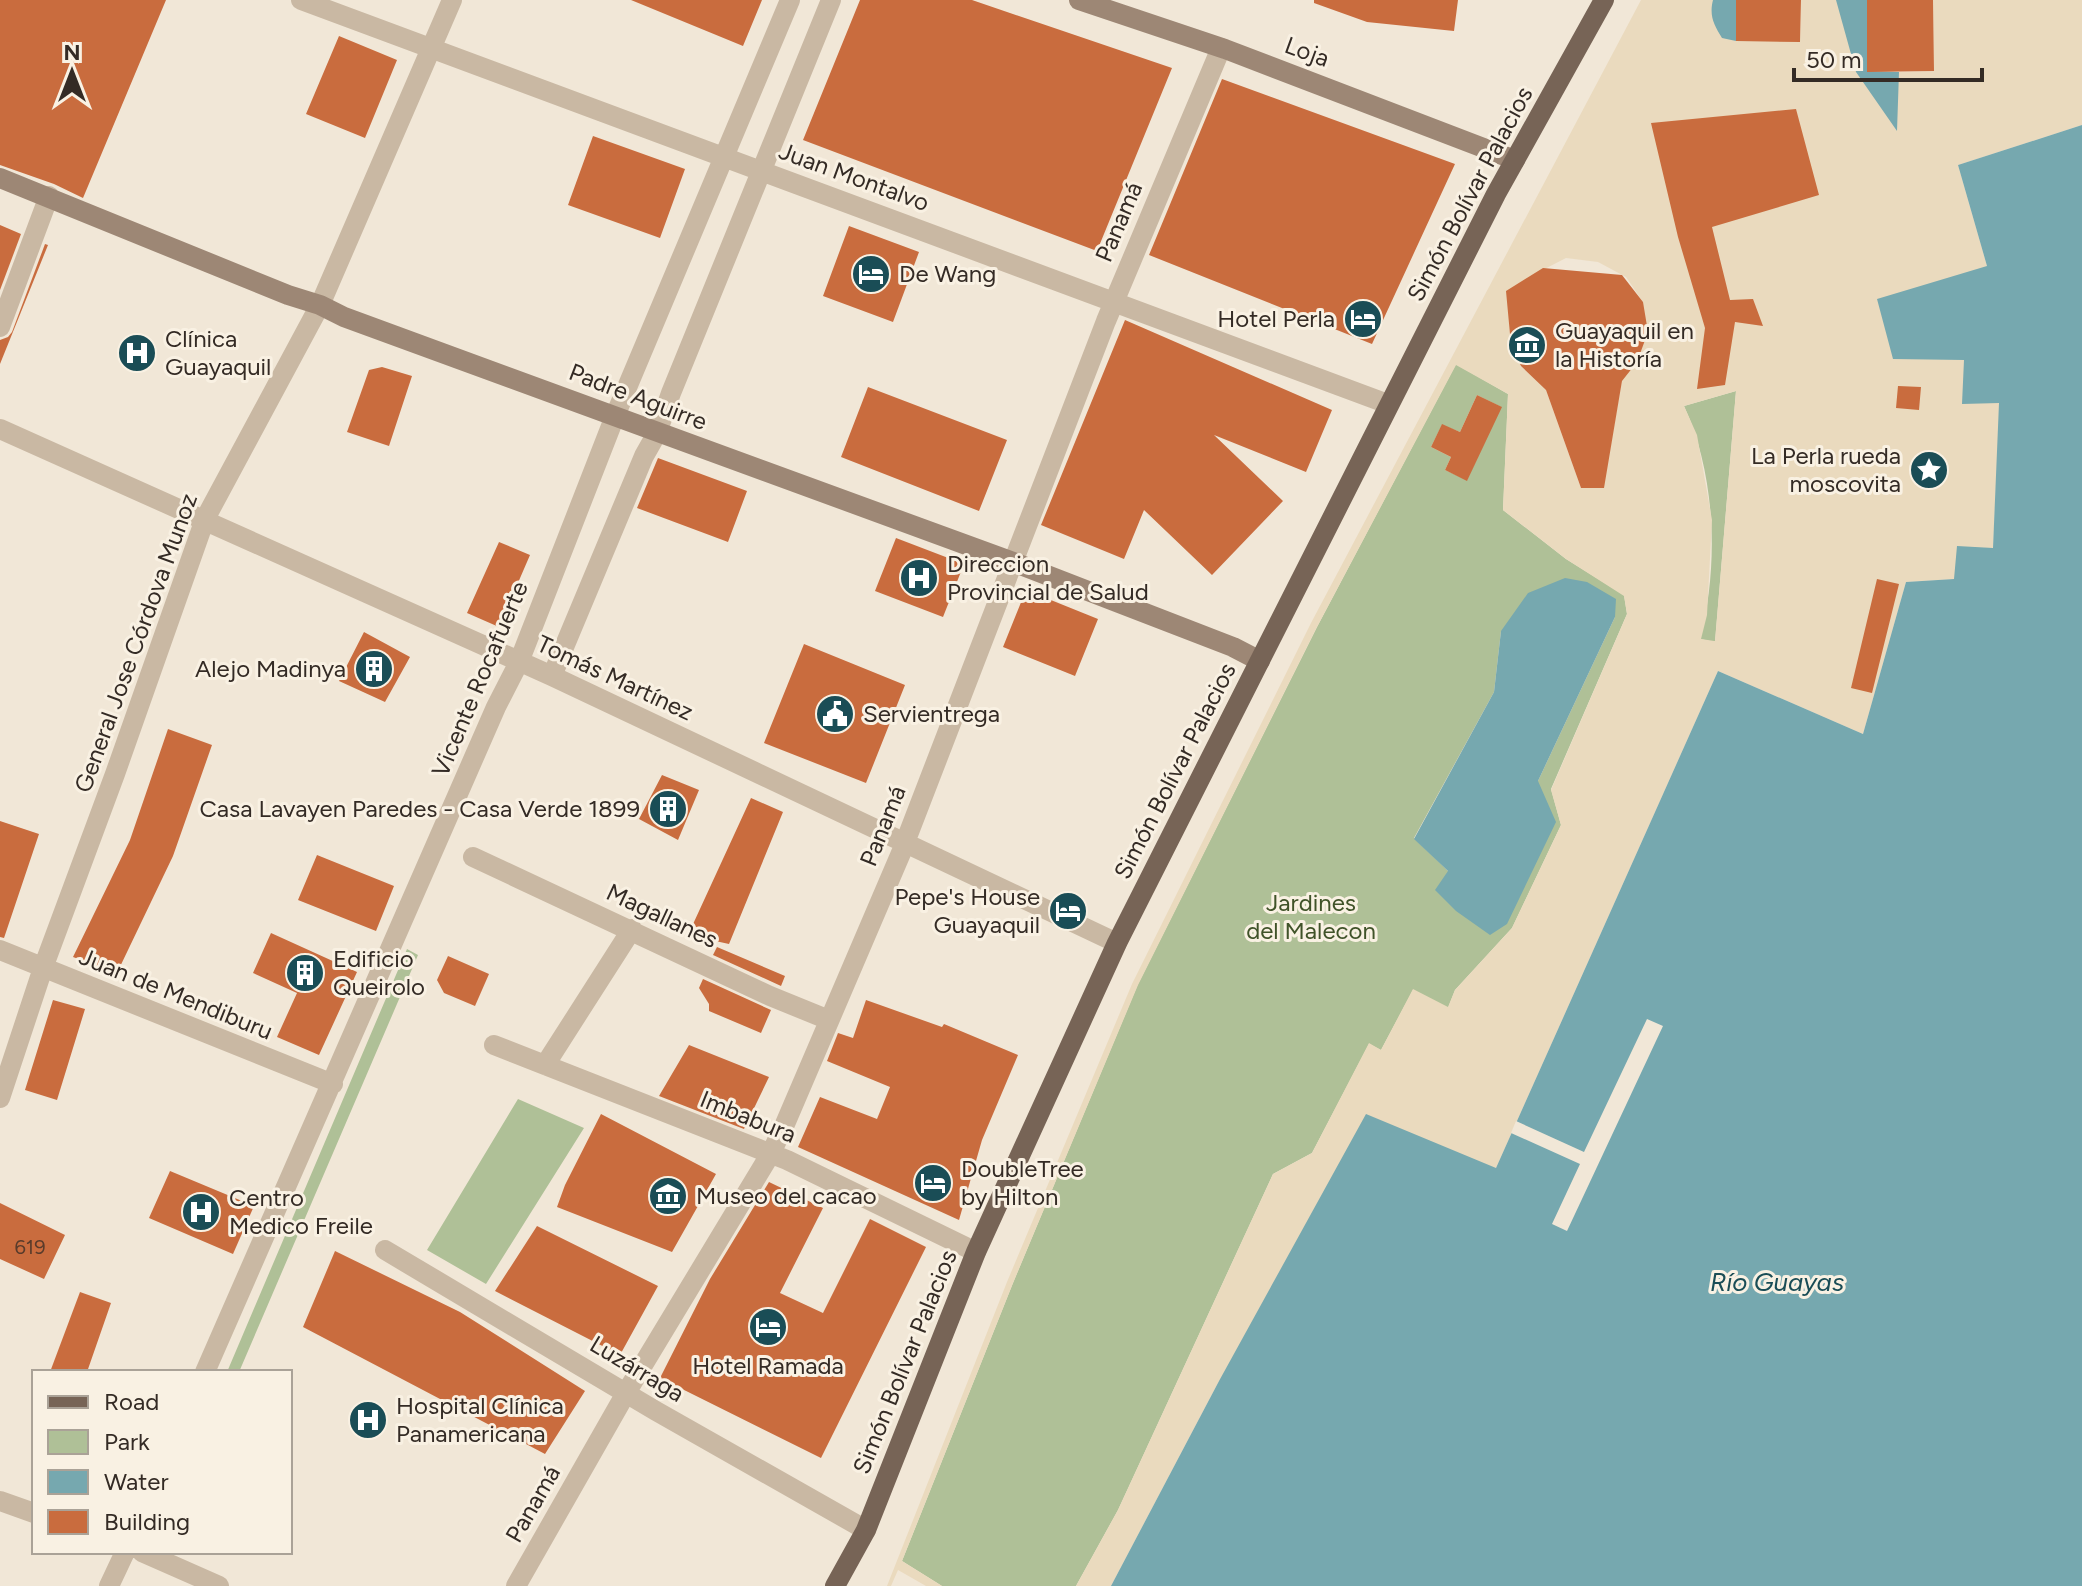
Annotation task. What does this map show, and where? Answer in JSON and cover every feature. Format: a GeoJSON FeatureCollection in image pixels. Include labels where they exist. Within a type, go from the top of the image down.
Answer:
{"type":"FeatureCollection","features":[{"type":"Feature","properties":{"kind":"main road","name":"Loja"},"geometry":{"type":"LineString","coordinates":[[1079,0],[1221,48],[1515,160]]}},
{"type":"Feature","properties":{"kind":"main road","name":"Simón Bolívar Palacios"},"geometry":{"type":"LineString","coordinates":[[835,1586],[866,1530],[976,1252],[1117,943],[1388,404],[1412,364],[1515,160],[1604,0]]}},
{"type":"Feature","properties":{"kind":"main road","name":"Padre Aguirre"},"geometry":{"type":"LineString","coordinates":[[0,178],[344,317],[1013,562],[1233,647],[1260,661]]}},
{"type":"Feature","properties":{"kind":"street","name":"Juan Montalvo"},"geometry":{"type":"LineString","coordinates":[[301,0],[1388,404]]}},
{"type":"Feature","properties":{"kind":"street","name":"General Jose Córdova Munoz"},"geometry":{"type":"LineString","coordinates":[[0,1098],[43,968],[205,519],[320,305],[452,0]]}},
{"type":"Feature","properties":{"kind":"street","name":"Vicente Rocafuerte"},"geometry":{"type":"LineString","coordinates":[[206,1370],[496,707],[519,662],[615,416],[790,0]]}},
{"type":"Feature","properties":{"kind":"street"},"geometry":{"type":"LineString","coordinates":[[552,676],[644,456],[657,433],[831,0]]}},
{"type":"Feature","properties":{"kind":"street","name":"Panamá"},"geometry":{"type":"LineString","coordinates":[[516,1586],[626,1393],[771,1153],[905,842],[1115,302],[1221,48]]}},
{"type":"Feature","properties":{"kind":"street"},"geometry":{"type":"LineString","coordinates":[[0,327],[49,196]]}},
{"type":"Feature","properties":{"kind":"street","name":"Tomás Martínez"},"geometry":{"type":"LineString","coordinates":[[0,429],[552,676],[1117,943]]}},
{"type":"Feature","properties":{"kind":"street","name":"Magallanes"},"geometry":{"type":"LineString","coordinates":[[473,857],[770,996],[829,1020]]}},
{"type":"Feature","properties":{"kind":"street"},"geometry":{"type":"LineString","coordinates":[[545,1065],[632,929]]}},
{"type":"Feature","properties":{"kind":"street","name":"Juan de Mendiburu"},"geometry":{"type":"LineString","coordinates":[[0,950],[333,1084]]}},
{"type":"Feature","properties":{"kind":"street","name":"Imbabura"},"geometry":{"type":"LineString","coordinates":[[494,1045],[771,1153],[976,1252]]}},
{"type":"Feature","properties":{"kind":"street","name":"Luzárraga"},"geometry":{"type":"LineString","coordinates":[[385,1250],[866,1530]]}},
{"type":"Feature","properties":{"kind":"street"},"geometry":{"type":"LineString","coordinates":[[0,1501],[32,1512]]}},
{"type":"Feature","properties":{"kind":"street"},"geometry":{"type":"LineString","coordinates":[[109,1586],[124,1554]]}},
{"type":"Feature","properties":{"kind":"street"},"geometry":{"type":"LineString","coordinates":[[147,1554],[219,1586]]}},
{"type":"Feature","properties":{"kind":"green space","name":"Jardines del Malecon"},"geometry":{"type":"Polygon","coordinates":[[[1456,364],[1508,394],[1503,510],[1566,559],[1624,595],[1627,614],[1551,789],[1561,825],[1512,928],[1455,990],[1448,1008],[1413,990],[1381,1050],[1369,1044],[1312,1153],[1273,1174],[1118,1510],[1076,1586],[942,1586],[902,1561],[1013,1283],[1138,984],[1317,627],[1456,364]],[[1477,395],[1460,432],[1442,425],[1431,447],[1451,457],[1445,470],[1467,480],[1501,407],[1477,395]],[[1615,617],[1501,631],[1494,692],[1414,838],[1448,871],[1538,781],[1615,617]]]}},
{"type":"Feature","properties":{"kind":"green space"},"geometry":{"type":"Polygon","coordinates":[[[1736,391],[1715,642],[1700,639],[1710,582],[1711,521],[1703,461],[1684,406],[1736,391]]]}},
{"type":"Feature","properties":{"kind":"green space"},"geometry":{"type":"Polygon","coordinates":[[[407,949],[418,955],[240,1370],[228,1370],[407,949]]]}},
{"type":"Feature","properties":{"kind":"green space"},"geometry":{"type":"Polygon","coordinates":[[[518,1099],[584,1128],[486,1284],[427,1250],[518,1099]]]}},
{"type":"Feature","properties":{"kind":"shaded area"},"geometry":{"type":"Polygon","coordinates":[[[1641,0],[1736,0],[1800,42],[1801,0],[1867,0],[1867,71],[1899,72],[1934,71],[1933,0],[2082,0],[2082,125],[1958,165],[1987,266],[1965,360],[2000,403],[1993,549],[1954,579],[1906,582],[1863,734],[1718,671],[1496,1168],[1219,1381],[1111,1586],[1076,1586],[1118,1510],[1273,1174],[1312,1153],[1369,1043],[1381,1050],[1413,989],[1448,1007],[1455,990],[1512,928],[1561,825],[1551,790],[1627,614],[1624,596],[1566,559],[1503,510],[1508,394],[1456,365],[1317,627],[1138,985],[1013,1283],[902,1561],[942,1586],[926,1586],[898,1570],[891,1586],[887,1586],[1007,1282],[1132,984],[1311,623],[1641,0]],[[1566,258],[1529,277],[1516,294],[1509,320],[1511,345],[1521,366],[1546,390],[1581,488],[1603,488],[1622,381],[1643,302],[1626,277],[1598,262],[1566,258]],[[1736,391],[1684,406],[1697,435],[1712,520],[1707,615],[1701,639],[1714,641],[1715,641],[1736,391]]]}},
{"type":"Feature","properties":{"kind":"water"},"geometry":{"type":"Polygon","coordinates":[[[1713,0],[1736,0],[1736,41],[1722,38],[1719,33],[1712,16],[1713,0]]]}},
{"type":"Feature","properties":{"kind":"water"},"geometry":{"type":"Polygon","coordinates":[[[1836,0],[1867,0],[1867,71],[1899,72],[1897,131],[1856,72],[1836,0]]]}},
{"type":"Feature","properties":{"kind":"water","name":"Río Guayas"},"geometry":{"type":"Polygon","coordinates":[[[2082,125],[2082,1586],[1111,1586],[1219,1381],[1366,1114],[1496,1168],[1718,671],[1863,734],[1906,582],[1954,579],[1957,546],[1993,548],[1999,403],[1962,404],[1964,360],[1893,359],[1877,299],[1987,266],[1958,165],[2082,125]]]}},
{"type":"Feature","properties":{"kind":"water"},"geometry":{"type":"Polygon","coordinates":[[[1565,578],[1587,582],[1616,599],[1615,617],[1538,781],[1556,822],[1507,924],[1490,935],[1456,911],[1435,890],[1448,871],[1414,839],[1494,692],[1501,631],[1528,593],[1565,578]]]}},
{"type":"Feature","properties":{"kind":"pier"},"geometry":{"type":"Polygon","coordinates":[[[1647,1019],[1663,1026],[1567,1231],[1552,1224],[1580,1164],[1511,1133],[1516,1121],[1584,1152],[1647,1019]]]}},
{"type":"Feature","properties":{"kind":"building"},"geometry":{"type":"Polygon","coordinates":[[[0,0],[166,0],[83,198],[0,165],[0,0]]]}},
{"type":"Feature","properties":{"kind":"building"},"geometry":{"type":"Polygon","coordinates":[[[631,0],[762,0],[743,46],[631,0]]]}},
{"type":"Feature","properties":{"kind":"building"},"geometry":{"type":"Polygon","coordinates":[[[860,0],[972,0],[1172,68],[1097,251],[803,140],[860,0]]]}},
{"type":"Feature","properties":{"kind":"building"},"geometry":{"type":"Polygon","coordinates":[[[1314,0],[1458,0],[1454,31],[1367,22],[1314,3],[1314,0]]]}},
{"type":"Feature","properties":{"kind":"building"},"geometry":{"type":"Polygon","coordinates":[[[1736,0],[1801,0],[1800,42],[1736,41],[1736,0]]]}},
{"type":"Feature","properties":{"kind":"building"},"geometry":{"type":"Polygon","coordinates":[[[1867,0],[1933,0],[1934,71],[1867,72],[1867,0]]]}},
{"type":"Feature","properties":{"kind":"building"},"geometry":{"type":"Polygon","coordinates":[[[339,36],[397,60],[365,138],[306,114],[339,36]]]}},
{"type":"Feature","properties":{"kind":"building"},"geometry":{"type":"Polygon","coordinates":[[[1222,79],[1455,164],[1372,344],[1149,255],[1222,79]]]}},
{"type":"Feature","properties":{"kind":"building"},"geometry":{"type":"Polygon","coordinates":[[[1796,109],[1819,195],[1712,227],[1730,300],[1753,299],[1763,326],[1735,322],[1725,385],[1697,389],[1705,328],[1678,237],[1651,123],[1796,109]]]}},
{"type":"Feature","properties":{"kind":"building"},"geometry":{"type":"Polygon","coordinates":[[[593,136],[685,169],[660,238],[568,205],[593,136]]]}},
{"type":"Feature","properties":{"kind":"building"},"geometry":{"type":"Polygon","coordinates":[[[0,225],[21,234],[0,290],[0,225]]]}},
{"type":"Feature","properties":{"kind":"building","name":"De Wang"},"geometry":{"type":"Polygon","coordinates":[[[849,226],[919,252],[893,322],[823,296],[849,226]]]}},
{"type":"Feature","properties":{"kind":"building"},"geometry":{"type":"Polygon","coordinates":[[[45,244],[48,245],[0,364],[0,340],[12,332],[45,244]]]}},
{"type":"Feature","properties":{"kind":"building"},"geometry":{"type":"Polygon","coordinates":[[[1543,268],[1622,275],[1643,302],[1648,332],[1637,362],[1622,381],[1604,488],[1581,488],[1546,390],[1521,366],[1511,345],[1506,291],[1543,268]]]}},
{"type":"Feature","properties":{"kind":"building"},"geometry":{"type":"Polygon","coordinates":[[[1125,320],[1332,410],[1306,472],[1214,435],[1283,501],[1212,575],[1144,510],[1124,559],[1041,525],[1125,320]]]}},
{"type":"Feature","properties":{"kind":"building"},"geometry":{"type":"Polygon","coordinates":[[[382,367],[412,376],[389,446],[347,432],[369,370],[382,367]]]}},
{"type":"Feature","properties":{"kind":"building"},"geometry":{"type":"Polygon","coordinates":[[[1898,386],[1921,387],[1919,410],[1896,408],[1898,386]]]}},
{"type":"Feature","properties":{"kind":"building"},"geometry":{"type":"Polygon","coordinates":[[[868,387],[1007,440],[979,511],[841,457],[868,387]]]}},
{"type":"Feature","properties":{"kind":"building"},"geometry":{"type":"Polygon","coordinates":[[[1477,395],[1502,407],[1467,481],[1445,470],[1451,457],[1431,447],[1442,424],[1460,432],[1477,395]]]}},
{"type":"Feature","properties":{"kind":"building"},"geometry":{"type":"Polygon","coordinates":[[[658,458],[747,491],[728,542],[637,508],[658,458]]]}},
{"type":"Feature","properties":{"kind":"building","name":"Direccion Provincial de Salud"},"geometry":{"type":"Polygon","coordinates":[[[896,538],[964,564],[943,617],[875,591],[896,538]]]}},
{"type":"Feature","properties":{"kind":"building"},"geometry":{"type":"Polygon","coordinates":[[[499,542],[530,555],[499,627],[467,613],[499,542]]]}},
{"type":"Feature","properties":{"kind":"building"},"geometry":{"type":"Polygon","coordinates":[[[1877,579],[1899,584],[1872,693],[1851,688],[1877,579]]]}},
{"type":"Feature","properties":{"kind":"building"},"geometry":{"type":"Polygon","coordinates":[[[1026,590],[1098,619],[1075,676],[1003,647],[1026,590]]]}},
{"type":"Feature","properties":{"kind":"building","name":"Alejo Madinya"},"geometry":{"type":"Polygon","coordinates":[[[364,632],[410,657],[385,702],[339,681],[364,632]]]}},
{"type":"Feature","properties":{"kind":"building","name":"Servientrega"},"geometry":{"type":"Polygon","coordinates":[[[804,644],[905,685],[866,783],[764,743],[804,644]]]}},
{"type":"Feature","properties":{"kind":"building"},"geometry":{"type":"Polygon","coordinates":[[[168,729],[212,745],[173,856],[117,973],[73,957],[130,840],[168,729]]]}},
{"type":"Feature","properties":{"kind":"building","name":"Casa Lavayen Paredes - Casa Verde 1899"},"geometry":{"type":"Polygon","coordinates":[[[662,775],[699,790],[678,840],[639,819],[662,775]]]}},
{"type":"Feature","properties":{"kind":"building"},"geometry":{"type":"Polygon","coordinates":[[[751,798],[783,812],[729,944],[688,935],[751,798]]]}},
{"type":"Feature","properties":{"kind":"building"},"geometry":{"type":"Polygon","coordinates":[[[0,821],[39,834],[4,938],[0,937],[0,821]]]}},
{"type":"Feature","properties":{"kind":"building"},"geometry":{"type":"Polygon","coordinates":[[[317,855],[394,886],[376,931],[298,900],[317,855]]]}},
{"type":"Feature","properties":{"kind":"building","name":"Edificio Queirolo"},"geometry":{"type":"Polygon","coordinates":[[[271,933],[357,972],[319,1055],[277,1037],[297,993],[253,973],[271,933]]]}},
{"type":"Feature","properties":{"kind":"building"},"geometry":{"type":"Polygon","coordinates":[[[717,947],[785,976],[781,986],[713,955],[717,947]]]}},
{"type":"Feature","properties":{"kind":"building"},"geometry":{"type":"Polygon","coordinates":[[[448,956],[489,974],[475,1006],[444,993],[437,980],[448,956]]]}},
{"type":"Feature","properties":{"kind":"building"},"geometry":{"type":"Polygon","coordinates":[[[703,979],[771,1010],[761,1033],[709,1011],[709,1004],[699,988],[703,979]]]}},
{"type":"Feature","properties":{"kind":"building"},"geometry":{"type":"Polygon","coordinates":[[[53,1000],[85,1009],[57,1100],[25,1090],[53,1000]]]}},
{"type":"Feature","properties":{"kind":"building"},"geometry":{"type":"Polygon","coordinates":[[[866,1000],[942,1027],[944,1024],[1018,1055],[982,1140],[959,1220],[798,1147],[820,1097],[877,1119],[890,1087],[827,1061],[838,1033],[853,1038],[866,1000]]]}},
{"type":"Feature","properties":{"kind":"building"},"geometry":{"type":"Polygon","coordinates":[[[689,1045],[769,1077],[744,1129],[659,1096],[689,1045]]]}},
{"type":"Feature","properties":{"kind":"building"},"geometry":{"type":"Polygon","coordinates":[[[601,1114],[716,1174],[672,1252],[557,1207],[601,1114]]]}},
{"type":"Feature","properties":{"kind":"building","name":"Centro Medico Freile"},"geometry":{"type":"Polygon","coordinates":[[[170,1171],[254,1206],[233,1254],[149,1218],[170,1171]]]}},
{"type":"Feature","properties":{"kind":"building","name":"Hotel Ramada"},"geometry":{"type":"Polygon","coordinates":[[[769,1182],[823,1208],[780,1293],[823,1313],[870,1219],[926,1247],[821,1458],[660,1378],[710,1279],[769,1182]]]}},
{"type":"Feature","properties":{"kind":"building"},"geometry":{"type":"Polygon","coordinates":[[[0,1203],[65,1235],[44,1279],[0,1259],[0,1203]]]}},
{"type":"Feature","properties":{"kind":"building"},"geometry":{"type":"Polygon","coordinates":[[[537,1226],[658,1286],[620,1355],[495,1291],[537,1226]]]}},
{"type":"Feature","properties":{"kind":"building"},"geometry":{"type":"Polygon","coordinates":[[[335,1251],[460,1312],[585,1391],[545,1454],[303,1327],[335,1251]]]}},
{"type":"Feature","properties":{"kind":"building"},"geometry":{"type":"Polygon","coordinates":[[[80,1292],[111,1303],[88,1370],[51,1370],[80,1292]]]}},
{"type":"Feature","properties":{"kind":"place","name":"De Wang"},"geometry":{"type":"Point","coordinates":[871,274]}},
{"type":"Feature","properties":{"kind":"place","name":"Hotel Perla"},"geometry":{"type":"Point","coordinates":[1363,319]}},
{"type":"Feature","properties":{"kind":"place","name":"Guayaquil en la Historía"},"geometry":{"type":"Point","coordinates":[1527,345]}},
{"type":"Feature","properties":{"kind":"place","name":"Clínica Guayaquil"},"geometry":{"type":"Point","coordinates":[137,353]}},
{"type":"Feature","properties":{"kind":"place","name":"La Perla rueda moscovita"},"geometry":{"type":"Point","coordinates":[1929,470]}},
{"type":"Feature","properties":{"kind":"place","name":"Direccion Provincial de Salud"},"geometry":{"type":"Point","coordinates":[919,578]}},
{"type":"Feature","properties":{"kind":"place","name":"Alejo Madinya"},"geometry":{"type":"Point","coordinates":[374,669]}},
{"type":"Feature","properties":{"kind":"place","name":"Servientrega"},"geometry":{"type":"Point","coordinates":[835,714]}},
{"type":"Feature","properties":{"kind":"place","name":"Casa Lavayen Paredes - Casa Verde 1899"},"geometry":{"type":"Point","coordinates":[668,809]}},
{"type":"Feature","properties":{"kind":"place","name":"Pepe's House Guayaquil"},"geometry":{"type":"Point","coordinates":[1068,911]}},
{"type":"Feature","properties":{"kind":"place","name":"Edificio Queirolo"},"geometry":{"type":"Point","coordinates":[305,973]}},
{"type":"Feature","properties":{"kind":"place","name":"DoubleTree by Hilton"},"geometry":{"type":"Point","coordinates":[933,1183]}},
{"type":"Feature","properties":{"kind":"place","name":"Museo del cacao"},"geometry":{"type":"Point","coordinates":[668,1196]}},
{"type":"Feature","properties":{"kind":"place","name":"Centro Medico Freile"},"geometry":{"type":"Point","coordinates":[201,1212]}},
{"type":"Feature","properties":{"kind":"place","name":"Hotel Ramada"},"geometry":{"type":"Point","coordinates":[768,1327]}},
{"type":"Feature","properties":{"kind":"place","name":"Hospital Clínica Panamericana"},"geometry":{"type":"Point","coordinates":[368,1420]}}]}
